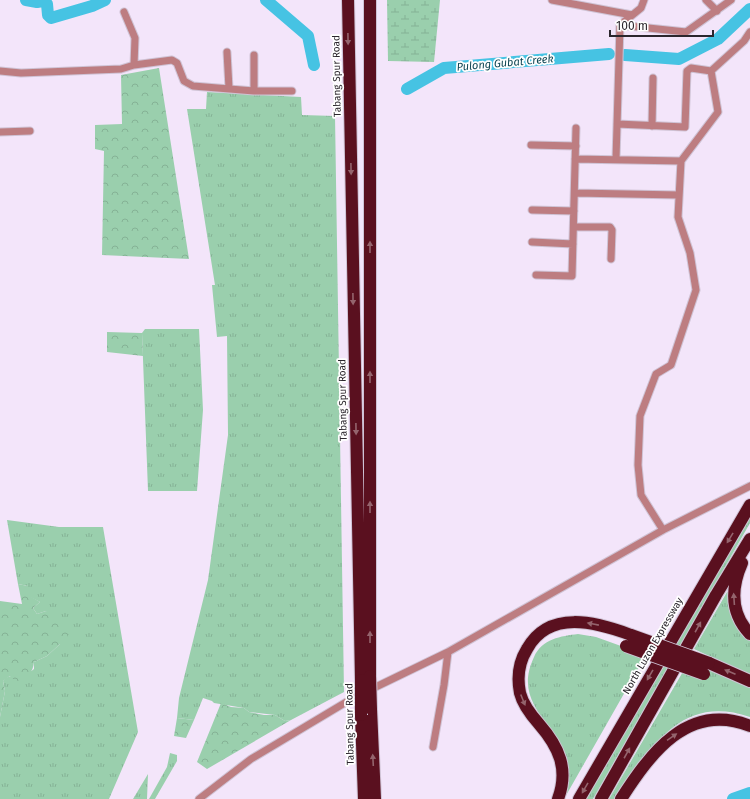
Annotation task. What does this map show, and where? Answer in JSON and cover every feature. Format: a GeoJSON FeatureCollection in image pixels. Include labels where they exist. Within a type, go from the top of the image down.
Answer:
{"type":"FeatureCollection","features":[{"type":"Feature","properties":{"kind":"highway","name":"Tabang Spur Road"},"geometry":{"type":"LineString","coordinates":[[348,0],[366,678]]}},
{"type":"Feature","properties":{"kind":"highway","name":"Tabang Spur Road"},"geometry":{"type":"LineString","coordinates":[[364,799],[366,712],[370,0]]}},
{"type":"Feature","properties":{"kind":"highway","name":"North Luzon Expressway"},"geometry":{"type":"LineString","coordinates":[[579,799],[750,505]]}},
{"type":"Feature","properties":{"kind":"highway"},"geometry":{"type":"LineString","coordinates":[[601,799],[712,602],[750,539]]}},
{"type":"Feature","properties":{"kind":"highway"},"geometry":{"type":"LineString","coordinates":[[750,548],[738,573],[733,597],[735,609],[739,619],[750,634]]}},
{"type":"Feature","properties":{"kind":"highway"},"geometry":{"type":"LineString","coordinates":[[558,799],[563,774],[557,749],[550,736],[526,707],[520,693],[518,677],[524,654],[542,631],[567,622],[595,624],[628,640],[706,668],[750,681]]}},
{"type":"Feature","properties":{"kind":"highway","name":"Tabang Spur Road"},"geometry":{"type":"LineString","coordinates":[[366,712],[375,799]]}},
{"type":"Feature","properties":{"kind":"highway"},"geometry":{"type":"LineString","coordinates":[[621,799],[658,747],[678,733],[694,725],[720,720],[734,721],[750,726]]}},
{"type":"Feature","properties":{"kind":"street"},"geometry":{"type":"LineString","coordinates":[[552,0],[632,15]]}},
{"type":"Feature","properties":{"kind":"street"},"geometry":{"type":"LineString","coordinates":[[616,159],[620,25],[640,8],[644,0]]}},
{"type":"Feature","properties":{"kind":"street"},"geometry":{"type":"LineString","coordinates":[[706,0],[717,11]]}},
{"type":"Feature","properties":{"kind":"street"},"geometry":{"type":"LineString","coordinates":[[620,25],[686,32],[731,0]]}},
{"type":"Feature","properties":{"kind":"street"},"geometry":{"type":"LineString","coordinates":[[124,12],[135,38],[134,65]]}},
{"type":"Feature","properties":{"kind":"street"},"geometry":{"type":"LineString","coordinates":[[711,71],[744,41],[750,32]]}},
{"type":"Feature","properties":{"kind":"street"},"geometry":{"type":"LineString","coordinates":[[227,52],[229,88]]}},
{"type":"Feature","properties":{"kind":"street"},"geometry":{"type":"LineString","coordinates":[[254,55],[254,91]]}},
{"type":"Feature","properties":{"kind":"street"},"geometry":{"type":"LineString","coordinates":[[0,71],[20,73],[121,69],[134,65],[172,60],[177,63],[184,80],[192,86],[254,91],[292,91]]}},
{"type":"Feature","properties":{"kind":"street"},"geometry":{"type":"LineString","coordinates":[[617,124],[685,127],[687,71],[691,68],[711,71]]}},
{"type":"Feature","properties":{"kind":"street"},"geometry":{"type":"LineString","coordinates":[[663,530],[641,495],[638,465],[640,416],[656,374],[671,365],[696,290],[690,253],[678,217],[680,161],[718,112],[711,71]]}},
{"type":"Feature","properties":{"kind":"street"},"geometry":{"type":"LineString","coordinates":[[652,126],[654,78]]}},
{"type":"Feature","properties":{"kind":"street"},"geometry":{"type":"LineString","coordinates":[[536,275],[572,276],[576,128]]}},
{"type":"Feature","properties":{"kind":"street"},"geometry":{"type":"LineString","coordinates":[[0,132],[30,131]]}},
{"type":"Feature","properties":{"kind":"street"},"geometry":{"type":"LineString","coordinates":[[531,146],[576,146]]}},
{"type":"Feature","properties":{"kind":"street"},"geometry":{"type":"LineString","coordinates":[[575,159],[680,161]]}},
{"type":"Feature","properties":{"kind":"street"},"geometry":{"type":"LineString","coordinates":[[575,193],[679,195]]}},
{"type":"Feature","properties":{"kind":"street"},"geometry":{"type":"LineString","coordinates":[[532,210],[574,212]]}},
{"type":"Feature","properties":{"kind":"street"},"geometry":{"type":"LineString","coordinates":[[574,227],[610,227],[612,230],[611,259]]}},
{"type":"Feature","properties":{"kind":"street"},"geometry":{"type":"LineString","coordinates":[[532,242],[573,244]]}},
{"type":"Feature","properties":{"kind":"street"},"geometry":{"type":"LineString","coordinates":[[199,799],[251,759],[353,698],[448,652],[663,530],[750,486]]}},
{"type":"Feature","properties":{"kind":"street"},"geometry":{"type":"LineString","coordinates":[[432,747],[444,685],[448,652]]}},
{"type":"Feature","properties":{"kind":"green space"},"geometry":{"type":"Polygon","coordinates":[[[387,0],[440,0],[434,62],[388,61],[387,0]]]}},
{"type":"Feature","properties":{"kind":"green space"},"geometry":{"type":"Polygon","coordinates":[[[159,68],[189,259],[102,255],[104,151],[95,149],[95,125],[122,124],[121,75],[159,68]]]}},
{"type":"Feature","properties":{"kind":"green space"},"geometry":{"type":"Polygon","coordinates":[[[207,92],[301,97],[302,115],[335,116],[344,692],[291,720],[285,721],[275,715],[249,712],[244,708],[214,703],[203,698],[194,720],[177,718],[179,698],[208,580],[228,435],[227,336],[217,337],[212,285],[215,285],[187,109],[206,109],[207,92]]]}},
{"type":"Feature","properties":{"kind":"green space"},"geometry":{"type":"Polygon","coordinates":[[[145,329],[199,329],[203,410],[197,491],[148,491],[142,333],[145,329]]]}},
{"type":"Feature","properties":{"kind":"green space"},"geometry":{"type":"Polygon","coordinates":[[[107,332],[142,333],[143,356],[107,352],[107,332]]]}},
{"type":"Feature","properties":{"kind":"green space"},"geometry":{"type":"Polygon","coordinates":[[[750,513],[750,523],[593,799],[585,799],[750,513]]]}},
{"type":"Feature","properties":{"kind":"green space"},"geometry":{"type":"Polygon","coordinates":[[[7,520],[59,527],[103,527],[138,732],[109,799],[0,799],[0,717],[5,691],[3,681],[6,678],[30,672],[34,669],[34,662],[47,656],[60,644],[62,626],[53,621],[46,611],[37,614],[33,608],[40,602],[28,596],[28,586],[18,584],[7,520]]]}},
{"type":"Feature","properties":{"kind":"green space"},"geometry":{"type":"Polygon","coordinates":[[[18,584],[28,586],[28,595],[40,602],[33,608],[37,614],[46,611],[53,613],[53,621],[62,621],[62,626],[73,631],[68,634],[67,643],[60,644],[47,656],[34,662],[31,672],[27,677],[17,682],[10,676],[3,681],[5,691],[0,717],[0,601],[22,604],[18,584]]]}},
{"type":"Feature","properties":{"kind":"green space"},"geometry":{"type":"Polygon","coordinates":[[[727,592],[729,592],[750,639],[750,675],[694,649],[727,592]]]}},
{"type":"Feature","properties":{"kind":"green space"},"geometry":{"type":"Polygon","coordinates":[[[578,634],[596,637],[646,655],[564,799],[566,768],[565,756],[559,742],[533,704],[528,687],[528,678],[534,657],[542,646],[559,637],[578,634]]]}},
{"type":"Feature","properties":{"kind":"green space"},"geometry":{"type":"Polygon","coordinates":[[[688,663],[732,678],[750,688],[750,717],[725,712],[704,713],[685,719],[669,731],[655,745],[617,799],[609,799],[688,663]]]}},
{"type":"Feature","properties":{"kind":"green space"},"geometry":{"type":"Polygon","coordinates":[[[221,703],[231,707],[244,708],[249,712],[264,715],[275,715],[285,721],[291,720],[207,769],[197,762],[221,703]]]}},
{"type":"Feature","properties":{"kind":"green space"},"geometry":{"type":"Polygon","coordinates":[[[177,718],[194,720],[186,738],[174,736],[177,718]]]}},
{"type":"Feature","properties":{"kind":"green space"},"geometry":{"type":"Polygon","coordinates":[[[170,753],[177,755],[177,761],[155,799],[149,799],[167,767],[170,753]]]}},
{"type":"Feature","properties":{"kind":"green space"},"geometry":{"type":"Polygon","coordinates":[[[148,774],[147,799],[133,799],[148,774]]]}},
{"type":"Feature","properties":{"kind":"waterway","name":"Pulong Gubat Creek"},"geometry":{"type":"LineString","coordinates":[[26,0],[37,2],[43,1],[47,4],[48,15],[51,18],[92,6],[105,0]]}},
{"type":"Feature","properties":{"kind":"waterway","name":"Pulong Gubat Creek"},"geometry":{"type":"LineString","coordinates":[[266,0],[308,36],[314,65]]}},
{"type":"Feature","properties":{"kind":"waterway","name":"Pulong Gubat Creek"},"geometry":{"type":"LineString","coordinates":[[625,55],[679,59],[718,39],[750,9]]}},
{"type":"Feature","properties":{"kind":"waterway","name":"Pulong Gubat Creek"},"geometry":{"type":"LineString","coordinates":[[407,89],[444,68],[609,54]]}},
{"type":"Feature","properties":{"kind":"waterway"},"geometry":{"type":"LineString","coordinates":[[733,799],[750,793]]}}]}
